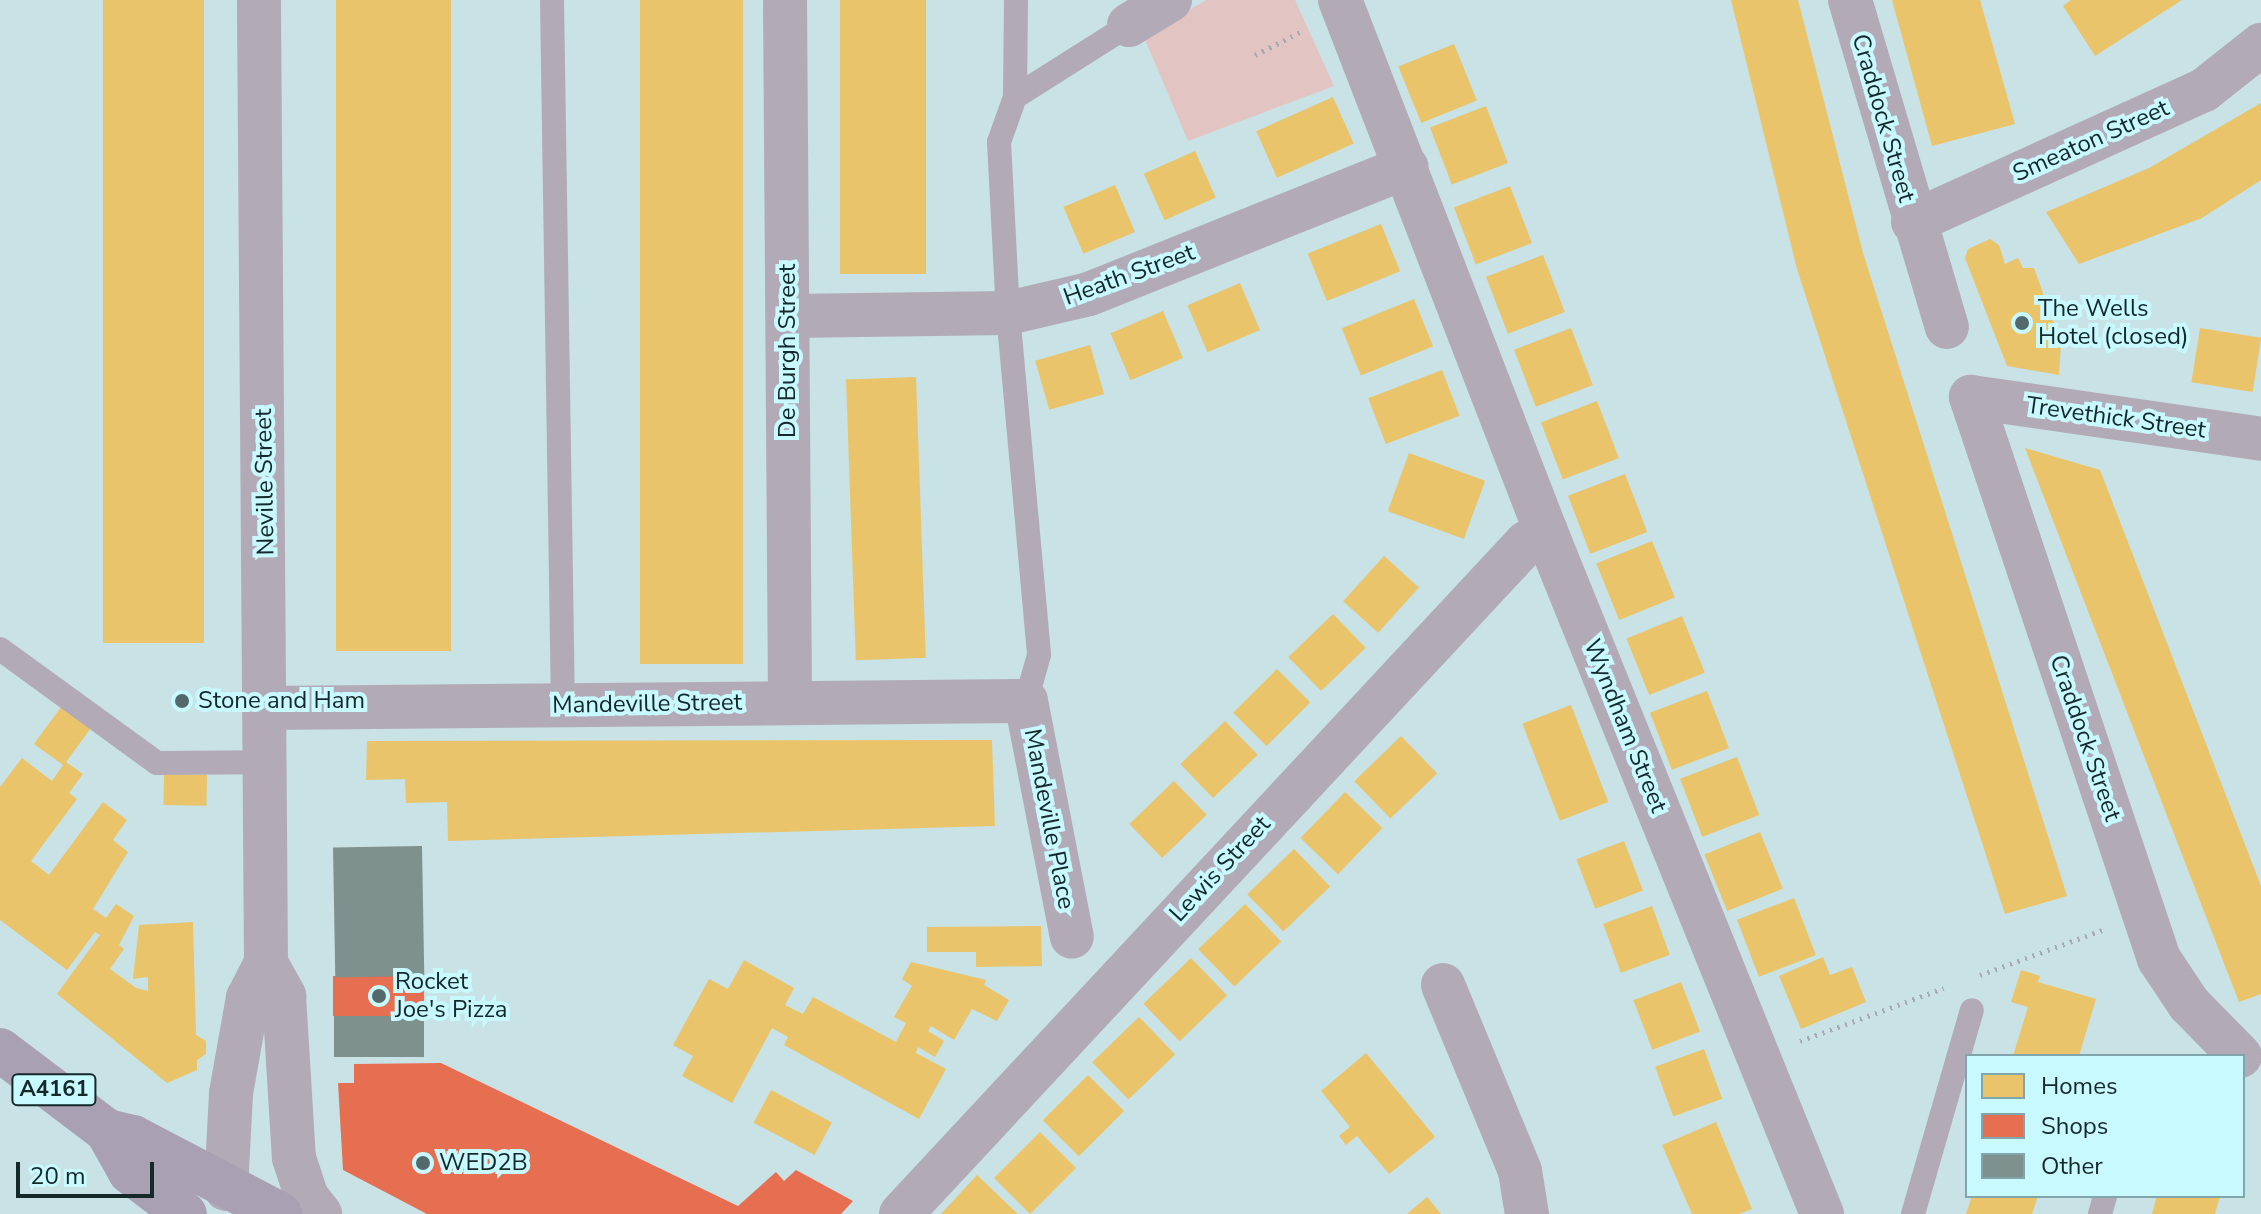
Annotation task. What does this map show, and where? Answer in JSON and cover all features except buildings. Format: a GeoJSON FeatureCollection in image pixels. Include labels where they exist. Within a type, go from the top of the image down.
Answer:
{"type":"FeatureCollection","features":[{"type":"Feature","properties":{"kind":"main road","name":"A4161"},"geometry":{"type":"LineString","coordinates":[[0,1050],[107,1131],[130,1172],[185,1214]]}},
{"type":"Feature","properties":{"kind":"main road","name":"A4161"},"geometry":{"type":"LineString","coordinates":[[107,1131],[133,1137],[226,1189],[280,1214]]}},
{"type":"Feature","properties":{"kind":"street","name":"Neville Street"},"geometry":{"type":"LineString","coordinates":[[226,1189],[235,1066],[248,998],[266,963],[268,762],[259,0]]}},
{"type":"Feature","properties":{"kind":"street","name":"De Burgh Street"},"geometry":{"type":"LineString","coordinates":[[785,0],[790,702]]}},
{"type":"Feature","properties":{"kind":"street"},"geometry":{"type":"LineString","coordinates":[[1129,25],[1170,0]]}},
{"type":"Feature","properties":{"kind":"street","name":"Craddock Street"},"geometry":{"type":"LineString","coordinates":[[1850,0],[1913,222],[1947,327]]}},
{"type":"Feature","properties":{"kind":"street","name":"Wyndham Street"},"geometry":{"type":"LineString","coordinates":[[1341,5],[1434,235],[1546,532],[1822,1214]]}},
{"type":"Feature","properties":{"kind":"street","name":"Smeaton Street"},"geometry":{"type":"LineString","coordinates":[[1913,222],[2204,90],[2261,45]]}},
{"type":"Feature","properties":{"kind":"street","name":"Heath Street"},"geometry":{"type":"LineString","coordinates":[[789,316],[1008,313],[1089,294],[1407,167]]}},
{"type":"Feature","properties":{"kind":"street","name":"Craddock Street"},"geometry":{"type":"LineString","coordinates":[[1971,397],[2159,959],[2189,1004],[2239,1054]]}},
{"type":"Feature","properties":{"kind":"street","name":"Trevethick Street"},"geometry":{"type":"LineString","coordinates":[[1971,397],[2261,439]]}},
{"type":"Feature","properties":{"kind":"street","name":"Lewis Street"},"geometry":{"type":"LineString","coordinates":[[901,1214],[1515,555],[1546,532]]}},
{"type":"Feature","properties":{"kind":"street","name":"Mandeville Street"},"geometry":{"type":"LineString","coordinates":[[267,708],[1026,701]]}},
{"type":"Feature","properties":{"kind":"street","name":"Mandeville Place"},"geometry":{"type":"LineString","coordinates":[[1026,701],[1072,937]]}},
{"type":"Feature","properties":{"kind":"street","name":"Neville Street"},"geometry":{"type":"LineString","coordinates":[[266,963],[284,996],[294,1158],[306,1196],[320,1214]]}},
{"type":"Feature","properties":{"kind":"street"},"geometry":{"type":"LineString","coordinates":[[1443,985],[1520,1171],[1527,1214]]}},
{"type":"Feature","properties":{"kind":"street","name":"Craddock Street"},"geometry":{"type":"LineString","coordinates":[[2245,1059],[2261,1072]]}},
{"type":"Feature","properties":{"kind":"lane"},"geometry":{"type":"LineString","coordinates":[[552,0],[563,705]]}},
{"type":"Feature","properties":{"kind":"lane"},"geometry":{"type":"LineString","coordinates":[[1016,0],[1015,97],[999,142],[1008,313],[1039,655],[1026,701]]}},
{"type":"Feature","properties":{"kind":"lane"},"geometry":{"type":"LineString","coordinates":[[1015,97],[1129,25]]}},
{"type":"Feature","properties":{"kind":"lane"},"geometry":{"type":"LineString","coordinates":[[0,649],[157,763],[268,762]]}},
{"type":"Feature","properties":{"kind":"lane"},"geometry":{"type":"LineString","coordinates":[[1913,1214],[1972,1010]]}},
{"type":"Feature","properties":{"kind":"path"},"geometry":{"type":"LineString","coordinates":[[1255,55],[1341,5]]}},
{"type":"Feature","properties":{"kind":"shaded area"},"geometry":{"type":"Polygon","coordinates":[[[1206,0],[1295,0],[1334,86],[1188,141],[1144,37],[1206,0]]]}},
{"type":"Feature","properties":{"kind":"place","name":"The Wells Hotel (closed)"},"geometry":{"type":"Point","coordinates":[2022,323]}},
{"type":"Feature","properties":{"kind":"place","name":"Stone and Ham"},"geometry":{"type":"Point","coordinates":[182,701]}},
{"type":"Feature","properties":{"kind":"place","name":"Rocket Joe's Pizza"},"geometry":{"type":"Point","coordinates":[379,996]}},
{"type":"Feature","properties":{"kind":"place","name":"WED2B"},"geometry":{"type":"Point","coordinates":[423,1163]}}]}
